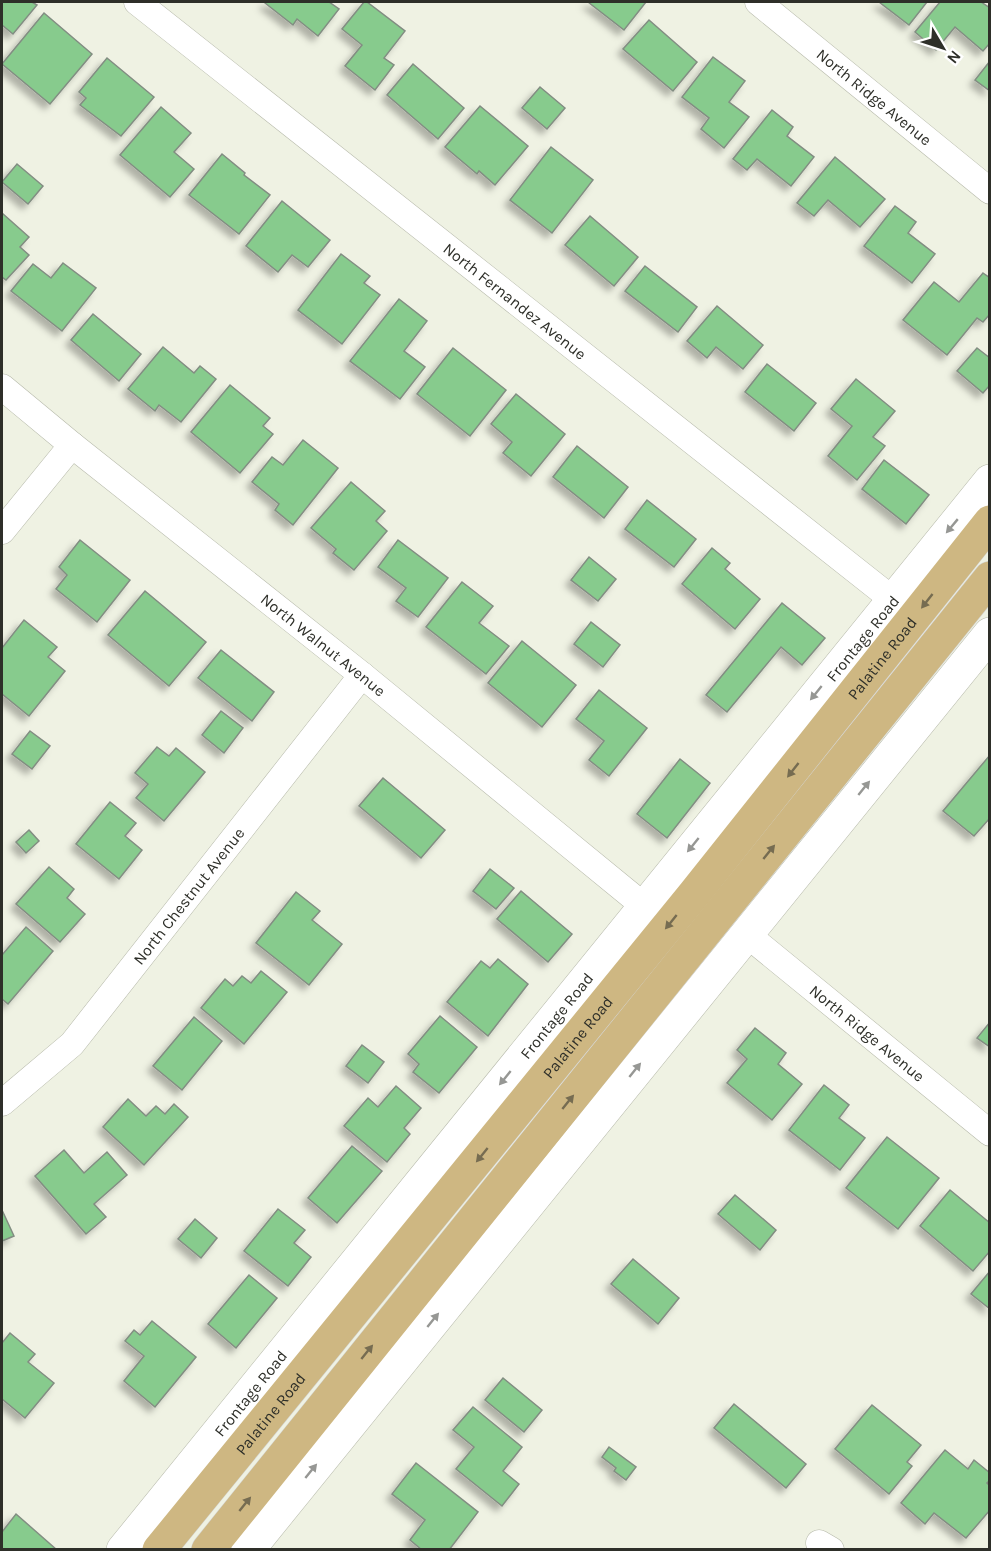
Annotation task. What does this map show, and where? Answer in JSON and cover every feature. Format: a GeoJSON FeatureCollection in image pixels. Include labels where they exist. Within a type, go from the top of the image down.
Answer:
{"type":"FeatureCollection","features":[{"type":"Feature","properties":{"kind":"highway","name":"Palatine Road"},"geometry":{"type":"LineString","coordinates":[[159,1550],[694,894],[990,522]]}},
{"type":"Feature","properties":{"kind":"highway","name":"Palatine Road"},"geometry":{"type":"LineString","coordinates":[[208,1550],[990,578]]}},
{"type":"Feature","properties":{"kind":"street","name":"North Fernandez Avenue"},"geometry":{"type":"LineString","coordinates":[[137,2],[892,599]]}},
{"type":"Feature","properties":{"kind":"street","name":"North Ridge Avenue"},"geometry":{"type":"LineString","coordinates":[[758,2],[990,191]]}},
{"type":"Feature","properties":{"kind":"street","name":"North Walnut Avenue"},"geometry":{"type":"LineString","coordinates":[[2,387],[362,675],[644,906]]}},
{"type":"Feature","properties":{"kind":"street"},"geometry":{"type":"LineString","coordinates":[[2,531],[72,445]]}},
{"type":"Feature","properties":{"kind":"street","name":"Frontage Road"},"geometry":{"type":"LineString","coordinates":[[123,1550],[990,481]]}},
{"type":"Feature","properties":{"kind":"street"},"geometry":{"type":"LineString","coordinates":[[248,1550],[745,933],[987,643]]}},
{"type":"Feature","properties":{"kind":"street","name":"North Chestnut Avenue"},"geometry":{"type":"LineString","coordinates":[[2,1103],[72,1044],[362,675]]}},
{"type":"Feature","properties":{"kind":"street","name":"North Ridge Avenue"},"geometry":{"type":"LineString","coordinates":[[745,933],[990,1133]]}},
{"type":"Feature","properties":{"kind":"building"},"geometry":{"type":"Polygon","coordinates":[[[2,2],[32,2],[37,5],[13,34],[2,25],[2,2]]]}},
{"type":"Feature","properties":{"kind":"building"},"geometry":{"type":"Polygon","coordinates":[[[266,2],[329,2],[339,9],[318,36],[297,19],[293,25],[266,2]]]}},
{"type":"Feature","properties":{"kind":"building"},"geometry":{"type":"Polygon","coordinates":[[[364,2],[405,31],[384,58],[394,65],[375,90],[345,66],[362,45],[342,29],[364,2]]]}},
{"type":"Feature","properties":{"kind":"building"},"geometry":{"type":"Polygon","coordinates":[[[588,2],[646,2],[624,30],[588,2]]]}},
{"type":"Feature","properties":{"kind":"building"},"geometry":{"type":"Polygon","coordinates":[[[879,2],[927,2],[909,25],[879,2]]]}},
{"type":"Feature","properties":{"kind":"building"},"geometry":{"type":"Polygon","coordinates":[[[940,2],[981,2],[990,8],[990,43],[983,51],[955,27],[936,50],[915,32],[940,2]]]}},
{"type":"Feature","properties":{"kind":"building"},"geometry":{"type":"Polygon","coordinates":[[[44,13],[92,54],[50,104],[2,64],[44,13]]]}},
{"type":"Feature","properties":{"kind":"building"},"geometry":{"type":"Polygon","coordinates":[[[649,20],[697,62],[673,91],[623,49],[649,20]]]}},
{"type":"Feature","properties":{"kind":"building"},"geometry":{"type":"Polygon","coordinates":[[[713,57],[745,81],[729,102],[749,117],[724,148],[701,129],[709,118],[682,97],[713,57]]]}},
{"type":"Feature","properties":{"kind":"building"},"geometry":{"type":"Polygon","coordinates":[[[107,58],[154,97],[121,136],[80,105],[86,98],[79,92],[107,58]]]}},
{"type":"Feature","properties":{"kind":"building"},"geometry":{"type":"Polygon","coordinates":[[[990,61],[990,91],[975,80],[990,61]]]}},
{"type":"Feature","properties":{"kind":"building"},"geometry":{"type":"Polygon","coordinates":[[[413,64],[464,108],[438,139],[387,95],[413,64]]]}},
{"type":"Feature","properties":{"kind":"building"},"geometry":{"type":"Polygon","coordinates":[[[540,87],[565,108],[547,129],[522,108],[540,87]]]}},
{"type":"Feature","properties":{"kind":"building"},"geometry":{"type":"Polygon","coordinates":[[[480,106],[528,146],[495,185],[479,171],[477,174],[445,147],[480,106]]]}},
{"type":"Feature","properties":{"kind":"building"},"geometry":{"type":"Polygon","coordinates":[[[161,107],[191,133],[174,152],[194,169],[170,197],[120,155],[161,107]]]}},
{"type":"Feature","properties":{"kind":"building"},"geometry":{"type":"Polygon","coordinates":[[[772,110],[793,127],[787,136],[814,157],[791,186],[757,159],[747,170],[733,159],[772,110]]]}},
{"type":"Feature","properties":{"kind":"building"},"geometry":{"type":"Polygon","coordinates":[[[551,147],[593,180],[552,233],[510,200],[551,147]]]}},
{"type":"Feature","properties":{"kind":"building"},"geometry":{"type":"Polygon","coordinates":[[[222,154],[270,195],[239,234],[189,195],[222,154]]]}},
{"type":"Feature","properties":{"kind":"building"},"geometry":{"type":"Polygon","coordinates":[[[835,157],[885,199],[860,227],[828,200],[814,216],[797,203],[835,157]]]}},
{"type":"Feature","properties":{"kind":"building"},"geometry":{"type":"Polygon","coordinates":[[[17,164],[43,186],[28,204],[2,182],[17,164]]]}},
{"type":"Feature","properties":{"kind":"building"},"geometry":{"type":"Polygon","coordinates":[[[282,201],[330,240],[308,267],[292,255],[278,272],[246,246],[282,201]]]}},
{"type":"Feature","properties":{"kind":"building"},"geometry":{"type":"Polygon","coordinates":[[[895,206],[916,222],[908,233],[935,254],[912,283],[864,246],[895,206]]]}},
{"type":"Feature","properties":{"kind":"building"},"geometry":{"type":"Polygon","coordinates":[[[2,213],[29,237],[20,247],[29,255],[6,280],[2,277],[2,213]]]}},
{"type":"Feature","properties":{"kind":"building"},"geometry":{"type":"Polygon","coordinates":[[[590,216],[638,257],[614,286],[565,245],[590,216]]]}},
{"type":"Feature","properties":{"kind":"building"},"geometry":{"type":"Polygon","coordinates":[[[341,254],[370,276],[364,283],[380,295],[342,344],[298,310],[341,254]]]}},
{"type":"Feature","properties":{"kind":"building"},"geometry":{"type":"Polygon","coordinates":[[[63,263],[96,288],[62,331],[11,291],[33,264],[51,278],[63,263]]]}},
{"type":"Feature","properties":{"kind":"building"},"geometry":{"type":"Polygon","coordinates":[[[645,266],[697,307],[678,332],[625,291],[645,266]]]}},
{"type":"Feature","properties":{"kind":"building"},"geometry":{"type":"Polygon","coordinates":[[[983,273],[990,278],[990,314],[983,322],[977,318],[947,355],[903,320],[934,282],[959,302],[983,273]]]}},
{"type":"Feature","properties":{"kind":"building"},"geometry":{"type":"Polygon","coordinates":[[[399,299],[427,321],[404,351],[425,367],[400,399],[350,361],[399,299]]]}},
{"type":"Feature","properties":{"kind":"building"},"geometry":{"type":"Polygon","coordinates":[[[717,306],[763,345],[743,369],[716,347],[707,358],[687,341],[717,306]]]}},
{"type":"Feature","properties":{"kind":"building"},"geometry":{"type":"Polygon","coordinates":[[[93,314],[141,354],[119,381],[71,340],[93,314]]]}},
{"type":"Feature","properties":{"kind":"building"},"geometry":{"type":"Polygon","coordinates":[[[163,347],[194,373],[200,366],[216,379],[181,422],[159,405],[155,411],[128,389],[163,347]]]}},
{"type":"Feature","properties":{"kind":"building"},"geometry":{"type":"Polygon","coordinates":[[[453,348],[506,390],[470,436],[417,394],[453,348]]]}},
{"type":"Feature","properties":{"kind":"building"},"geometry":{"type":"Polygon","coordinates":[[[977,348],[990,358],[990,385],[983,393],[957,371],[977,348]]]}},
{"type":"Feature","properties":{"kind":"building"},"geometry":{"type":"Polygon","coordinates":[[[767,364],[816,403],[794,431],[745,392],[767,364]]]}},
{"type":"Feature","properties":{"kind":"building"},"geometry":{"type":"Polygon","coordinates":[[[856,379],[895,411],[873,437],[885,446],[857,480],[828,456],[852,426],[831,409],[856,379]]]}},
{"type":"Feature","properties":{"kind":"building"},"geometry":{"type":"Polygon","coordinates":[[[230,385],[270,418],[263,426],[273,434],[240,473],[191,432],[230,385]]]}},
{"type":"Feature","properties":{"kind":"building"},"geometry":{"type":"Polygon","coordinates":[[[516,394],[565,434],[531,476],[503,453],[512,442],[491,424],[516,394]]]}},
{"type":"Feature","properties":{"kind":"building"},"geometry":{"type":"Polygon","coordinates":[[[303,440],[338,468],[293,525],[275,510],[279,504],[252,482],[272,457],[283,465],[303,440]]]}},
{"type":"Feature","properties":{"kind":"building"},"geometry":{"type":"Polygon","coordinates":[[[577,446],[628,487],[604,518],[553,477],[577,446]]]}},
{"type":"Feature","properties":{"kind":"building"},"geometry":{"type":"Polygon","coordinates":[[[884,460],[929,495],[906,524],[862,489],[884,460]]]}},
{"type":"Feature","properties":{"kind":"building"},"geometry":{"type":"Polygon","coordinates":[[[351,482],[385,511],[376,521],[387,531],[354,570],[333,553],[336,549],[311,528],[351,482]]]}},
{"type":"Feature","properties":{"kind":"building"},"geometry":{"type":"Polygon","coordinates":[[[647,500],[696,539],[674,567],[625,529],[647,500]]]}},
{"type":"Feature","properties":{"kind":"building"},"geometry":{"type":"Polygon","coordinates":[[[80,540],[130,580],[97,622],[56,589],[67,575],[59,567],[80,540]]]}},
{"type":"Feature","properties":{"kind":"building"},"geometry":{"type":"Polygon","coordinates":[[[398,540],[448,578],[418,617],[396,601],[406,588],[378,567],[398,540]]]}},
{"type":"Feature","properties":{"kind":"building"},"geometry":{"type":"Polygon","coordinates":[[[712,548],[730,563],[725,569],[760,599],[735,629],[682,584],[712,548]]]}},
{"type":"Feature","properties":{"kind":"building"},"geometry":{"type":"Polygon","coordinates":[[[589,557],[616,579],[598,601],[571,580],[589,557]]]}},
{"type":"Feature","properties":{"kind":"building"},"geometry":{"type":"Polygon","coordinates":[[[462,582],[493,606],[479,623],[509,646],[486,674],[426,627],[462,582]]]}},
{"type":"Feature","properties":{"kind":"building"},"geometry":{"type":"Polygon","coordinates":[[[145,591],[206,642],[169,686],[108,635],[145,591]]]}},
{"type":"Feature","properties":{"kind":"building"},"geometry":{"type":"Polygon","coordinates":[[[782,603],[825,638],[802,665],[781,647],[727,712],[706,695],[782,603]]]}},
{"type":"Feature","properties":{"kind":"building"},"geometry":{"type":"Polygon","coordinates":[[[24,620],[57,647],[48,657],[65,671],[29,716],[2,694],[2,648],[24,620]]]}},
{"type":"Feature","properties":{"kind":"building"},"geometry":{"type":"Polygon","coordinates":[[[591,622],[620,645],[603,667],[574,644],[591,622]]]}},
{"type":"Feature","properties":{"kind":"building"},"geometry":{"type":"Polygon","coordinates":[[[522,641],[576,685],[542,727],[488,683],[522,641]]]}},
{"type":"Feature","properties":{"kind":"building"},"geometry":{"type":"Polygon","coordinates":[[[221,650],[274,692],[252,721],[198,678],[221,650]]]}},
{"type":"Feature","properties":{"kind":"building"},"geometry":{"type":"Polygon","coordinates":[[[599,690],[647,728],[609,776],[589,760],[604,741],[576,719],[599,690]]]}},
{"type":"Feature","properties":{"kind":"building"},"geometry":{"type":"Polygon","coordinates":[[[221,711],[243,728],[224,753],[202,735],[221,711]]]}},
{"type":"Feature","properties":{"kind":"building"},"geometry":{"type":"Polygon","coordinates":[[[30,731],[50,746],[32,769],[12,754],[30,731]]]}},
{"type":"Feature","properties":{"kind":"building"},"geometry":{"type":"Polygon","coordinates":[[[157,747],[169,756],[176,748],[205,772],[164,821],[136,798],[148,784],[135,773],[157,747]]]}},
{"type":"Feature","properties":{"kind":"building"},"geometry":{"type":"Polygon","coordinates":[[[990,755],[990,818],[974,836],[943,811],[990,755]]]}},
{"type":"Feature","properties":{"kind":"building"},"geometry":{"type":"Polygon","coordinates":[[[680,759],[710,783],[667,838],[637,814],[680,759]]]}},
{"type":"Feature","properties":{"kind":"building"},"geometry":{"type":"Polygon","coordinates":[[[383,778],[445,830],[421,858],[359,806],[383,778]]]}},
{"type":"Feature","properties":{"kind":"building"},"geometry":{"type":"Polygon","coordinates":[[[110,802],[136,823],[125,836],[142,850],[119,879],[76,844],[110,802]]]}},
{"type":"Feature","properties":{"kind":"building"},"geometry":{"type":"Polygon","coordinates":[[[29,830],[39,841],[26,853],[16,842],[29,830]]]}},
{"type":"Feature","properties":{"kind":"building"},"geometry":{"type":"Polygon","coordinates":[[[49,867],[74,889],[67,898],[85,914],[60,942],[16,904],[49,867]]]}},
{"type":"Feature","properties":{"kind":"building"},"geometry":{"type":"Polygon","coordinates":[[[490,869],[514,888],[496,909],[473,891],[490,869]]]}},
{"type":"Feature","properties":{"kind":"building"},"geometry":{"type":"Polygon","coordinates":[[[521,891],[572,934],[548,962],[497,919],[521,891]]]}},
{"type":"Feature","properties":{"kind":"building"},"geometry":{"type":"Polygon","coordinates":[[[296,892],[320,911],[312,920],[342,944],[309,985],[256,943],[296,892]]]}},
{"type":"Feature","properties":{"kind":"building"},"geometry":{"type":"Polygon","coordinates":[[[26,927],[53,951],[8,1004],[2,999],[2,955],[26,927]]]}},
{"type":"Feature","properties":{"kind":"building"},"geometry":{"type":"Polygon","coordinates":[[[498,959],[528,984],[488,1036],[447,1002],[481,961],[490,968],[498,959]]]}},
{"type":"Feature","properties":{"kind":"building"},"geometry":{"type":"Polygon","coordinates":[[[261,971],[287,992],[244,1044],[201,1008],[225,979],[233,986],[242,976],[251,983],[261,971]]]}},
{"type":"Feature","properties":{"kind":"building"},"geometry":{"type":"Polygon","coordinates":[[[440,1016],[477,1047],[439,1093],[413,1072],[419,1064],[408,1054],[440,1016]]]}},
{"type":"Feature","properties":{"kind":"building"},"geometry":{"type":"Polygon","coordinates":[[[194,1017],[222,1041],[182,1090],[153,1066],[194,1017]]]}},
{"type":"Feature","properties":{"kind":"building"},"geometry":{"type":"Polygon","coordinates":[[[990,1022],[990,1047],[977,1038],[990,1022]]]}},
{"type":"Feature","properties":{"kind":"building"},"geometry":{"type":"Polygon","coordinates":[[[755,1028],[786,1053],[778,1064],[802,1084],[772,1120],[727,1083],[747,1059],[737,1050],[755,1028]]]}},
{"type":"Feature","properties":{"kind":"building"},"geometry":{"type":"Polygon","coordinates":[[[362,1045],[384,1062],[368,1083],[346,1066],[362,1045]]]}},
{"type":"Feature","properties":{"kind":"building"},"geometry":{"type":"Polygon","coordinates":[[[824,1085],[849,1105],[839,1118],[865,1138],[840,1170],[789,1130],[824,1085]]]}},
{"type":"Feature","properties":{"kind":"building"},"geometry":{"type":"Polygon","coordinates":[[[396,1086],[421,1108],[404,1128],[410,1134],[387,1162],[344,1126],[368,1098],[378,1107],[396,1086]]]}},
{"type":"Feature","properties":{"kind":"building"},"geometry":{"type":"Polygon","coordinates":[[[128,1099],[146,1116],[156,1106],[165,1114],[174,1104],[188,1117],[144,1165],[103,1127],[128,1099]]]}},
{"type":"Feature","properties":{"kind":"building"},"geometry":{"type":"Polygon","coordinates":[[[887,1137],[939,1178],[898,1229],[846,1188],[887,1137]]]}},
{"type":"Feature","properties":{"kind":"building"},"geometry":{"type":"Polygon","coordinates":[[[352,1146],[382,1171],[337,1223],[308,1198],[352,1146]]]}},
{"type":"Feature","properties":{"kind":"building"},"geometry":{"type":"Polygon","coordinates":[[[64,1150],[84,1173],[107,1152],[127,1175],[94,1204],[106,1217],[86,1234],[35,1176],[64,1150]]]}},
{"type":"Feature","properties":{"kind":"building"},"geometry":{"type":"Polygon","coordinates":[[[950,1190],[990,1223],[990,1251],[973,1271],[920,1226],[950,1190]]]}},
{"type":"Feature","properties":{"kind":"building"},"geometry":{"type":"Polygon","coordinates":[[[735,1195],[776,1230],[760,1250],[718,1214],[735,1195]]]}},
{"type":"Feature","properties":{"kind":"building"},"geometry":{"type":"Polygon","coordinates":[[[278,1209],[305,1230],[294,1243],[311,1257],[288,1286],[244,1251],[278,1209]]]}},
{"type":"Feature","properties":{"kind":"building"},"geometry":{"type":"Polygon","coordinates":[[[2,1210],[14,1236],[2,1241],[2,1210]]]}},
{"type":"Feature","properties":{"kind":"building"},"geometry":{"type":"Polygon","coordinates":[[[195,1219],[217,1238],[201,1258],[178,1239],[195,1219]]]}},
{"type":"Feature","properties":{"kind":"building"},"geometry":{"type":"Polygon","coordinates":[[[633,1259],[679,1298],[658,1324],[611,1284],[633,1259]]]}},
{"type":"Feature","properties":{"kind":"building"},"geometry":{"type":"Polygon","coordinates":[[[990,1271],[990,1309],[971,1294],[990,1271]]]}},
{"type":"Feature","properties":{"kind":"building"},"geometry":{"type":"Polygon","coordinates":[[[249,1275],[277,1298],[236,1348],[208,1324],[249,1275]]]}},
{"type":"Feature","properties":{"kind":"building"},"geometry":{"type":"Polygon","coordinates":[[[152,1321],[196,1357],[155,1407],[124,1381],[144,1356],[125,1341],[134,1330],[140,1335],[152,1321]]]}},
{"type":"Feature","properties":{"kind":"building"},"geometry":{"type":"Polygon","coordinates":[[[10,1333],[35,1354],[28,1362],[54,1383],[25,1418],[2,1399],[2,1343],[10,1333]]]}},
{"type":"Feature","properties":{"kind":"building"},"geometry":{"type":"Polygon","coordinates":[[[503,1378],[542,1410],[524,1432],[485,1400],[503,1378]]]}},
{"type":"Feature","properties":{"kind":"building"},"geometry":{"type":"Polygon","coordinates":[[[734,1404],[806,1464],[786,1488],[714,1428],[734,1404]]]}},
{"type":"Feature","properties":{"kind":"building"},"geometry":{"type":"Polygon","coordinates":[[[872,1405],[921,1445],[907,1462],[912,1466],[889,1494],[835,1449],[872,1405]]]}},
{"type":"Feature","properties":{"kind":"building"},"geometry":{"type":"Polygon","coordinates":[[[473,1407],[522,1447],[503,1471],[519,1484],[502,1506],[456,1469],[474,1447],[453,1430],[473,1407]]]}},
{"type":"Feature","properties":{"kind":"building"},"geometry":{"type":"Polygon","coordinates":[[[609,1447],[636,1467],[626,1480],[614,1471],[616,1468],[602,1457],[609,1447]]]}},
{"type":"Feature","properties":{"kind":"building"},"geometry":{"type":"Polygon","coordinates":[[[945,1450],[968,1469],[974,1460],[990,1473],[990,1480],[987,1483],[990,1486],[990,1510],[966,1538],[934,1513],[925,1524],[901,1503],[945,1450]]]}},
{"type":"Feature","properties":{"kind":"building"},"geometry":{"type":"Polygon","coordinates":[[[416,1463],[478,1512],[449,1550],[422,1550],[410,1540],[425,1520],[392,1494],[416,1463]]]}},
{"type":"Feature","properties":{"kind":"building"},"geometry":{"type":"Polygon","coordinates":[[[16,1514],[57,1550],[2,1550],[2,1532],[16,1514]]]}}]}
